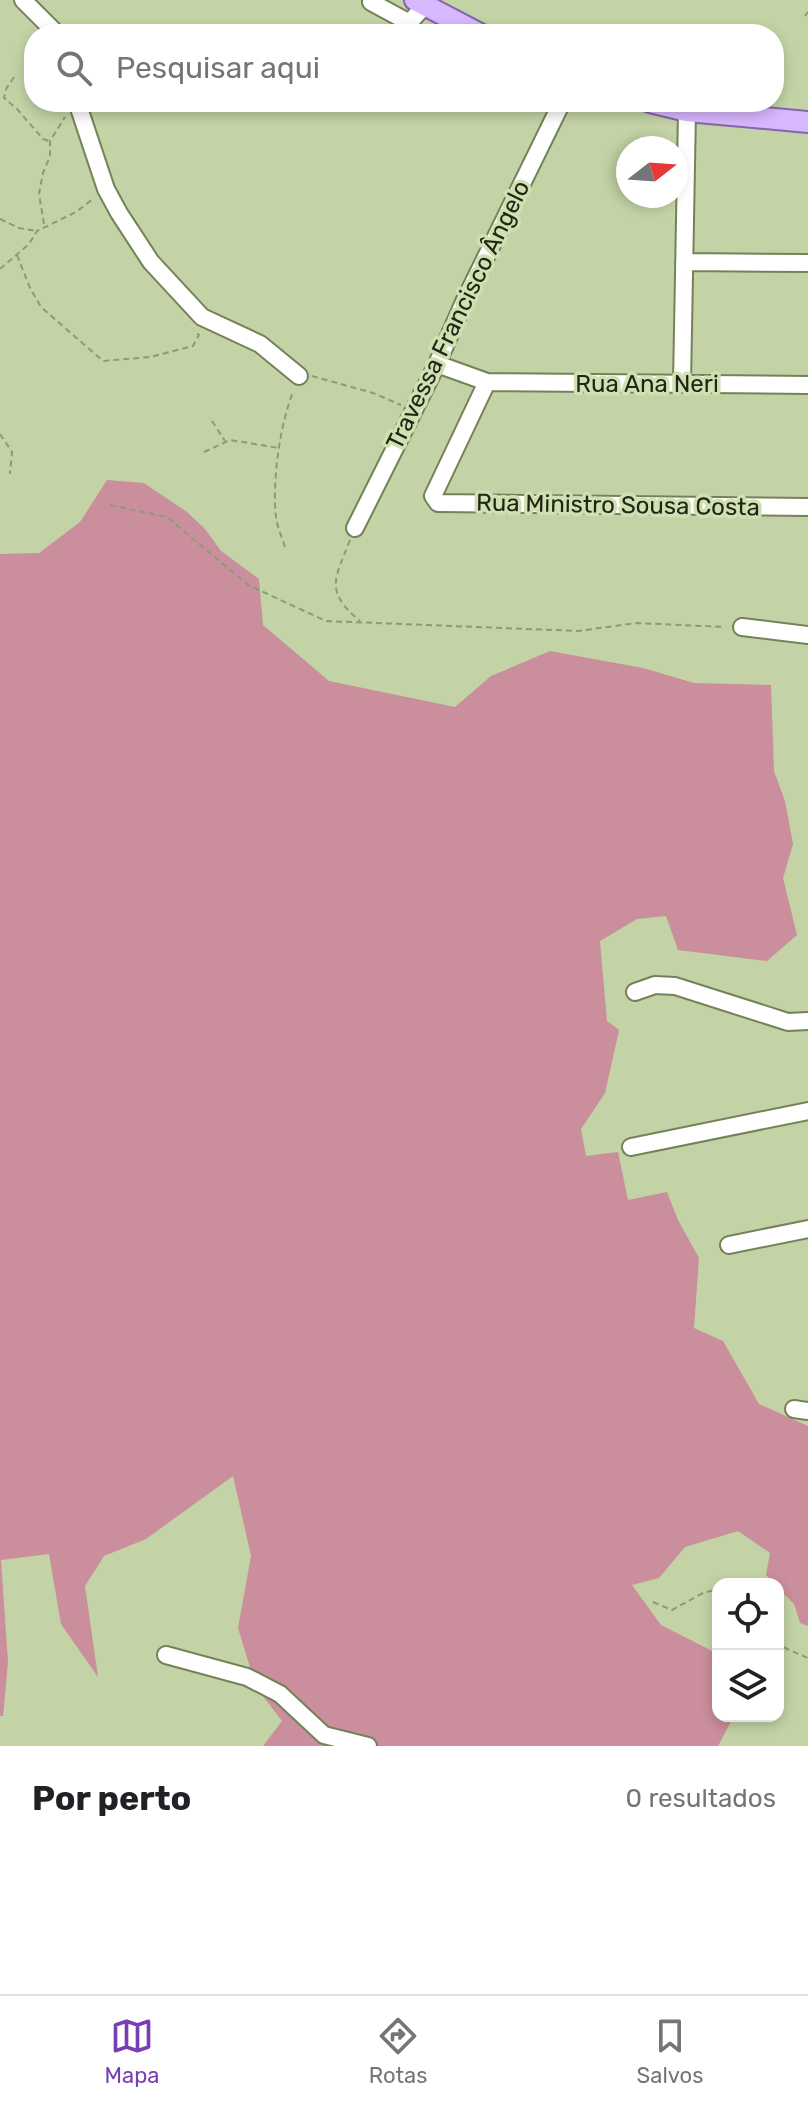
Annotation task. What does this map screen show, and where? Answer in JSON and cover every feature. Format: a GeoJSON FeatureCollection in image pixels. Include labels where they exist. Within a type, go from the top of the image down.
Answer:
{"type":"FeatureCollection","features":[{"type":"Feature","properties":{"kind":"main road"},"geometry":{"type":"LineString","coordinates":[[420,3],[461,24]]}},
{"type":"Feature","properties":{"kind":"main road"},"geometry":{"type":"LineString","coordinates":[[698,112],[808,122]]}},
{"type":"Feature","properties":{"kind":"street"},"geometry":{"type":"LineString","coordinates":[[23,0],[47,24]]}},
{"type":"Feature","properties":{"kind":"street"},"geometry":{"type":"LineString","coordinates":[[371,2],[406,21],[411,21],[420,3]]}},
{"type":"Feature","properties":{"kind":"street"},"geometry":{"type":"LineString","coordinates":[[73,112],[106,189],[151,262],[202,317],[260,344],[299,376]]}},
{"type":"Feature","properties":{"kind":"street","name":"Travessa Francisco Ângelo"},"geometry":{"type":"LineString","coordinates":[[355,528],[557,112]]}},
{"type":"Feature","properties":{"kind":"street"},"geometry":{"type":"LineString","coordinates":[[682,384],[687,112]]}},
{"type":"Feature","properties":{"kind":"street"},"geometry":{"type":"LineString","coordinates":[[684,262],[808,263]]}},
{"type":"Feature","properties":{"kind":"street","name":"Rua Ana Neri"},"geometry":{"type":"LineString","coordinates":[[437,364],[487,382],[808,385]]}},
{"type":"Feature","properties":{"kind":"street","name":"Rua Ministro Sousa Costa"},"geometry":{"type":"LineString","coordinates":[[487,382],[433,496],[438,503],[808,507]]}},
{"type":"Feature","properties":{"kind":"street"},"geometry":{"type":"LineString","coordinates":[[742,627],[808,635]]}},
{"type":"Feature","properties":{"kind":"street"},"geometry":{"type":"LineString","coordinates":[[635,992],[655,985],[675,986],[788,1022],[808,1021]]}},
{"type":"Feature","properties":{"kind":"street"},"geometry":{"type":"LineString","coordinates":[[631,1147],[808,1111]]}},
{"type":"Feature","properties":{"kind":"street"},"geometry":{"type":"LineString","coordinates":[[729,1245],[808,1229]]}},
{"type":"Feature","properties":{"kind":"street"},"geometry":{"type":"LineString","coordinates":[[166,1655],[247,1677],[280,1694],[324,1735],[368,1746]]}},
{"type":"Feature","properties":{"kind":"path"},"geometry":{"type":"LineString","coordinates":[[14,77],[4,98],[43,139],[50,141]]}},
{"type":"Feature","properties":{"kind":"path"},"geometry":{"type":"LineString","coordinates":[[44,226],[39,194],[43,173],[50,156],[50,141],[68,112]]}},
{"type":"Feature","properties":{"kind":"path"},"geometry":{"type":"LineString","coordinates":[[0,269],[29,244],[37,231],[76,212],[106,189]]}},
{"type":"Feature","properties":{"kind":"path"},"geometry":{"type":"LineString","coordinates":[[0,219],[19,228],[37,231]]}},
{"type":"Feature","properties":{"kind":"path"},"geometry":{"type":"LineString","coordinates":[[17,255],[41,307],[103,361],[150,357],[193,346],[199,335],[193,331],[202,317]]}},
{"type":"Feature","properties":{"kind":"path"},"geometry":{"type":"LineString","coordinates":[[285,547],[276,517],[280,448],[285,412],[299,376],[328,379],[373,393],[413,411]]}},
{"type":"Feature","properties":{"kind":"path"},"geometry":{"type":"LineString","coordinates":[[212,421],[226,442]]}},
{"type":"Feature","properties":{"kind":"path"},"geometry":{"type":"LineString","coordinates":[[0,434],[12,452],[10,474]]}},
{"type":"Feature","properties":{"kind":"path"},"geometry":{"type":"LineString","coordinates":[[204,452],[230,440],[280,448]]}},
{"type":"Feature","properties":{"kind":"path"},"geometry":{"type":"LineString","coordinates":[[110,505],[167,517],[248,585],[326,621],[578,631],[637,623],[742,627]]}},
{"type":"Feature","properties":{"kind":"path"},"geometry":{"type":"LineString","coordinates":[[355,528],[334,582],[335,594],[345,608],[363,623]]}},
{"type":"Feature","properties":{"kind":"path"},"geometry":{"type":"LineString","coordinates":[[653,1602],[672,1610],[712,1591]]}},
{"type":"Feature","properties":{"kind":"path"},"geometry":{"type":"LineString","coordinates":[[784,1647],[808,1658]]}},
{"type":"Feature","properties":{"kind":"shaded area"},"geometry":{"type":"Polygon","coordinates":[[[107,480],[144,483],[187,512],[221,551],[259,579],[263,625],[329,681],[455,707],[491,676],[550,651],[643,668],[694,683],[771,685],[774,771],[785,801],[793,844],[783,878],[797,935],[767,961],[678,950],[666,916],[637,919],[600,941],[607,1021],[619,1030],[605,1093],[581,1129],[586,1156],[618,1152],[628,1200],[667,1192],[699,1258],[694,1328],[723,1341],[759,1404],[808,1426],[808,1626],[800,1623],[794,1604],[784,1594],[784,1578],[769,1578],[766,1575],[770,1553],[738,1531],[685,1547],[659,1578],[632,1585],[661,1625],[712,1651],[712,1722],[731,1722],[718,1746],[263,1746],[282,1721],[256,1687],[238,1628],[251,1556],[233,1476],[146,1539],[104,1556],[85,1586],[98,1677],[61,1624],[49,1554],[1,1560],[8,1662],[3,1716],[0,1716],[0,554],[39,553],[80,522],[107,480]]]}}]}
